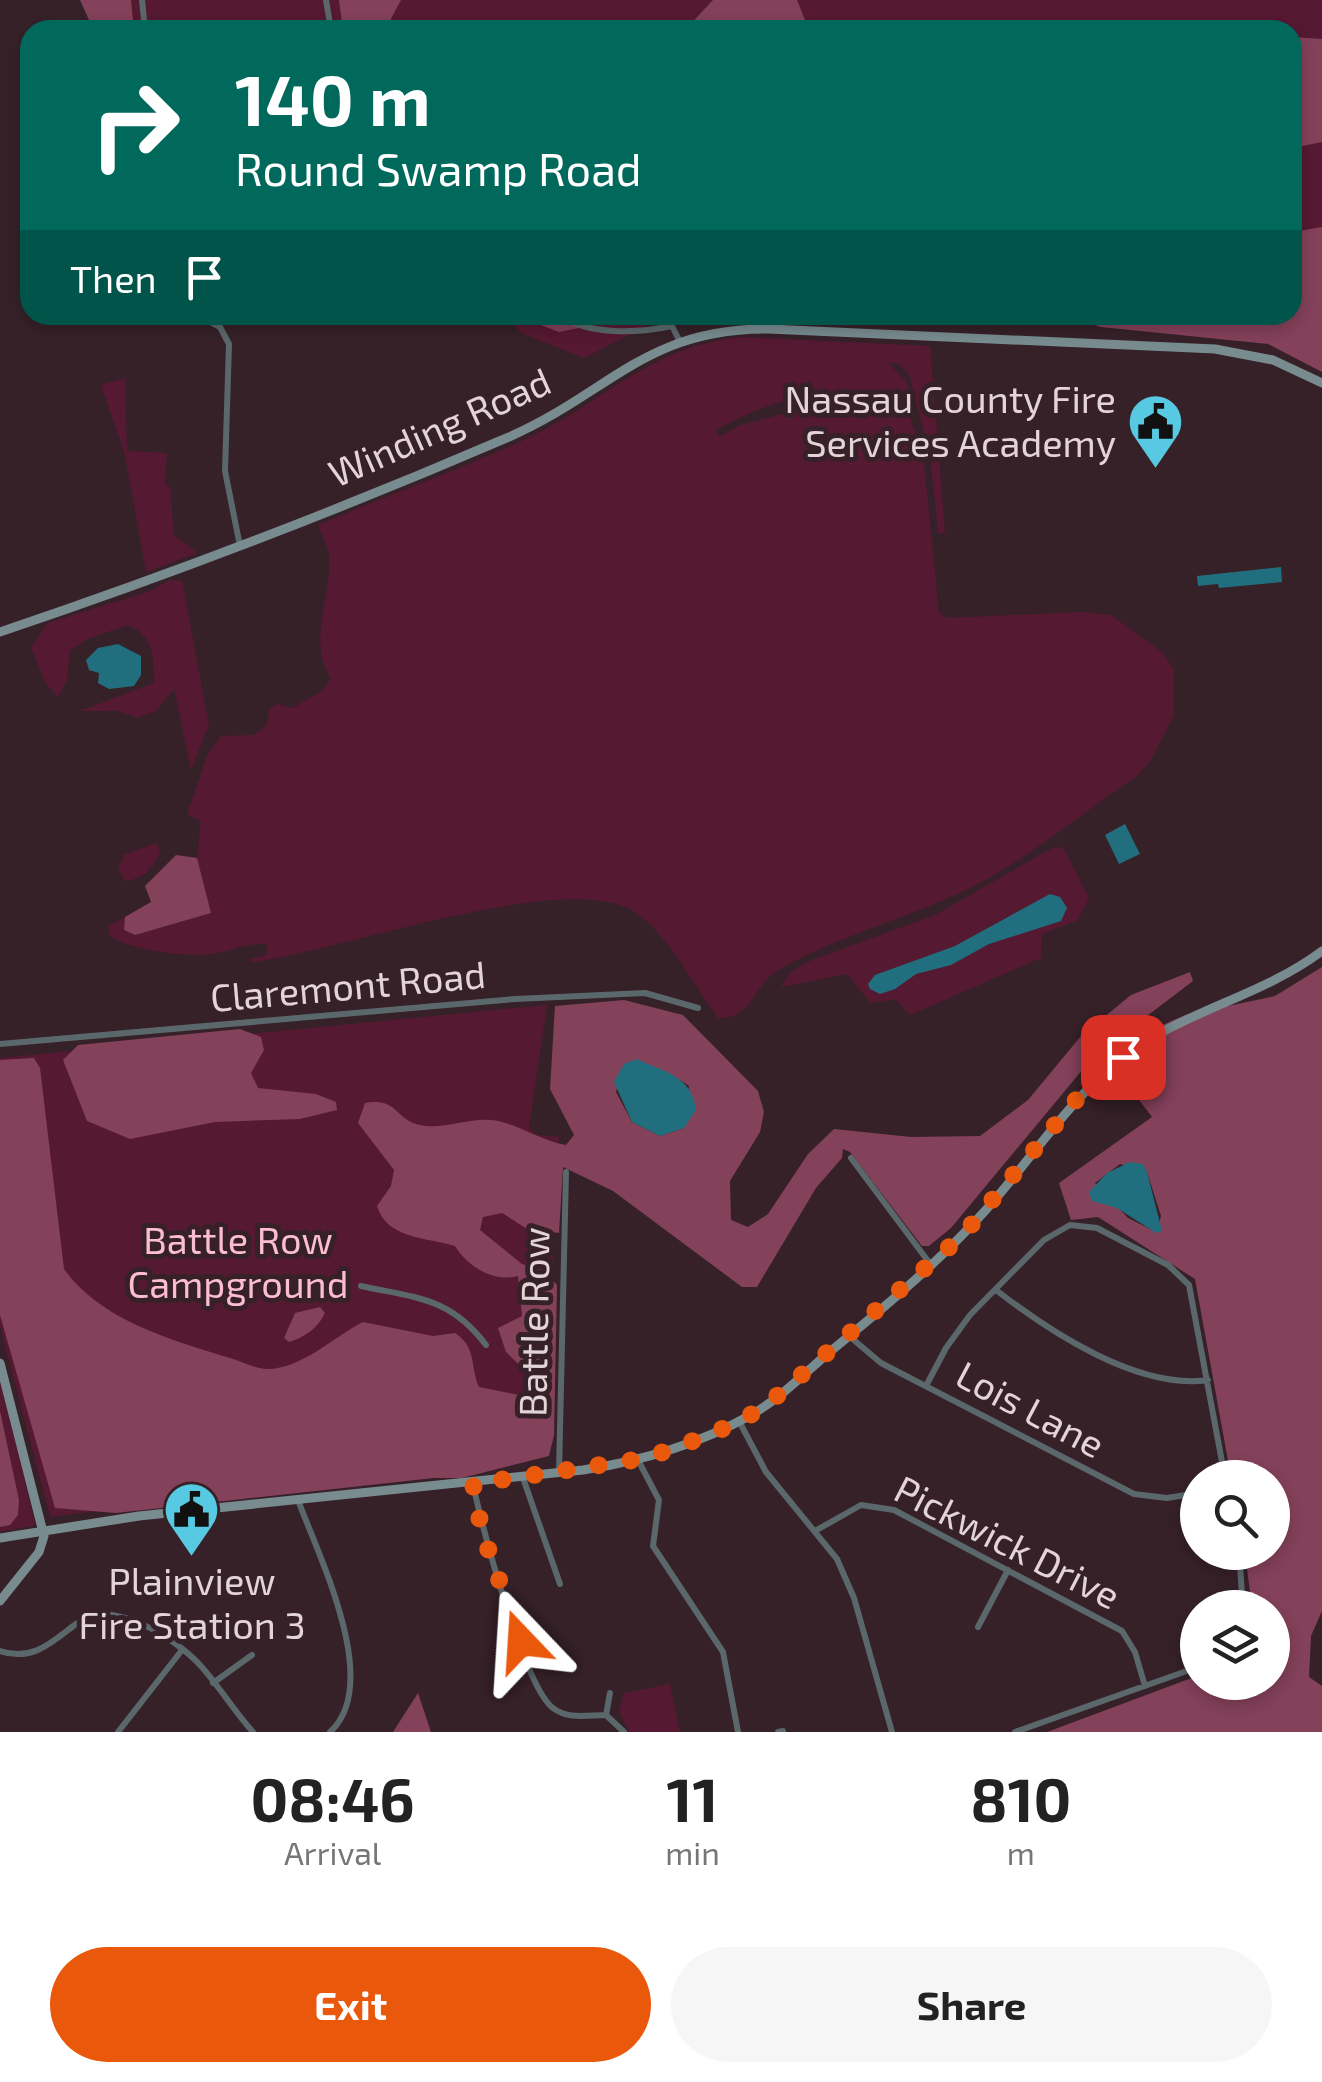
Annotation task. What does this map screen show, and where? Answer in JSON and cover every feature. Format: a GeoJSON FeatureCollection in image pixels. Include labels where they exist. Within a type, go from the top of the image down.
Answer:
{"type":"FeatureCollection","features":[{"type":"Feature","properties":{"kind":"main road","name":"Winding Road"},"geometry":{"type":"LineString","coordinates":[[0,632],[240,546],[537,424],[679,340],[719,331],[769,329],[1215,350],[1260,356],[1322,383]]}},
{"type":"Feature","properties":{"kind":"main road"},"geometry":{"type":"LineString","coordinates":[[0,1538],[298,1500],[558,1473],[638,1460],[739,1422],[762,1409],[930,1265],[988,1208],[1076,1100],[1123,1057],[1174,1026],[1273,982],[1322,951]]}},
{"type":"Feature","properties":{"kind":"main road"},"geometry":{"type":"LineString","coordinates":[[0,1363],[43,1531],[39,1552],[0,1601]]}},
{"type":"Feature","properties":{"kind":"street"},"geometry":{"type":"LineString","coordinates":[[216,325],[229,344],[225,471],[240,546]]}},
{"type":"Feature","properties":{"kind":"street"},"geometry":{"type":"LineString","coordinates":[[582,325],[651,330],[672,326],[679,340]]}},
{"type":"Feature","properties":{"kind":"street","name":"Claremont Road"},"geometry":{"type":"LineString","coordinates":[[0,1044],[515,999],[645,993],[698,1008]]}},
{"type":"Feature","properties":{"kind":"street"},"geometry":{"type":"LineString","coordinates":[[852,1158],[930,1265]]}},
{"type":"Feature","properties":{"kind":"street","name":"Battle Row"},"geometry":{"type":"LineString","coordinates":[[558,1473],[566,1172]]}},
{"type":"Feature","properties":{"kind":"street"},"geometry":{"type":"LineString","coordinates":[[926,1386],[957,1330],[1056,1231],[1079,1224],[1096,1228],[1175,1270],[1193,1299],[1222,1460]]}},
{"type":"Feature","properties":{"kind":"street"},"geometry":{"type":"LineString","coordinates":[[361,1286],[440,1302],[472,1325],[486,1345]]}},
{"type":"Feature","properties":{"kind":"street"},"geometry":{"type":"LineString","coordinates":[[996,1290],[1046,1326],[1146,1377],[1174,1383],[1208,1380]]}},
{"type":"Feature","properties":{"kind":"street","name":"Lois Lane"},"geometry":{"type":"LineString","coordinates":[[849,1336],[881,1363],[1134,1494],[1180,1496]]}},
{"type":"Feature","properties":{"kind":"street"},"geometry":{"type":"LineString","coordinates":[[739,1422],[766,1472],[837,1558],[854,1598],[892,1732]]}},
{"type":"Feature","properties":{"kind":"street"},"geometry":{"type":"LineString","coordinates":[[638,1460],[658,1500],[653,1546],[723,1652],[738,1732]]}},
{"type":"Feature","properties":{"kind":"street"},"geometry":{"type":"LineString","coordinates":[[523,1478],[560,1584]]}},
{"type":"Feature","properties":{"kind":"street"},"geometry":{"type":"LineString","coordinates":[[473,1484],[482,1532],[542,1696],[571,1716],[606,1714],[624,1732]]}},
{"type":"Feature","properties":{"kind":"street"},"geometry":{"type":"LineString","coordinates":[[298,1500],[353,1666],[348,1705],[330,1732]]}},
{"type":"Feature","properties":{"kind":"street","name":"Pickwick Drive"},"geometry":{"type":"LineString","coordinates":[[815,1531],[850,1509],[878,1505],[1122,1631],[1135,1652],[1145,1686]]}},
{"type":"Feature","properties":{"kind":"street"},"geometry":{"type":"LineString","coordinates":[[978,1627],[1008,1570]]}},
{"type":"Feature","properties":{"kind":"street"},"geometry":{"type":"LineString","coordinates":[[0,1651],[37,1651],[52,1645],[86,1617],[106,1614],[161,1636],[182,1650],[253,1732]]}},
{"type":"Feature","properties":{"kind":"street"},"geometry":{"type":"LineString","coordinates":[[118,1732],[182,1650]]}},
{"type":"Feature","properties":{"kind":"street"},"geometry":{"type":"LineString","coordinates":[[213,1683],[252,1655]]}},
{"type":"Feature","properties":{"kind":"street"},"geometry":{"type":"LineString","coordinates":[[1015,1732],[1180,1673]]}},
{"type":"Feature","properties":{"kind":"street"},"geometry":{"type":"LineString","coordinates":[[606,1714],[610,1693]]}},
{"type":"Feature","properties":{"kind":"green space"},"geometry":{"type":"Polygon","coordinates":[[[126,0],[1322,0],[1322,351],[1300,325],[1302,20],[128,20],[126,0]]]}},
{"type":"Feature","properties":{"kind":"green space"},"geometry":{"type":"Polygon","coordinates":[[[515,325],[648,325],[584,358],[521,333],[515,325]]]}},
{"type":"Feature","properties":{"kind":"green space"},"geometry":{"type":"Polygon","coordinates":[[[743,337],[930,346],[945,533],[938,533],[930,454],[909,374],[897,363],[888,363],[906,381],[911,395],[896,398],[850,392],[815,394],[763,408],[715,431],[720,436],[741,425],[835,400],[910,418],[923,453],[939,613],[948,618],[1082,612],[1111,615],[1162,652],[1174,670],[1174,715],[1151,760],[1136,777],[1034,849],[970,888],[780,969],[746,1007],[730,1017],[718,1018],[668,945],[645,920],[633,911],[600,901],[556,900],[505,906],[252,962],[250,959],[267,955],[267,944],[187,955],[144,949],[109,935],[108,926],[125,917],[124,930],[135,935],[210,913],[197,858],[201,821],[187,815],[207,756],[221,736],[254,735],[266,726],[270,708],[277,704],[293,708],[323,690],[331,678],[324,664],[320,633],[329,554],[318,525],[524,440],[681,351],[743,337]]]}},
{"type":"Feature","properties":{"kind":"green space"},"geometry":{"type":"Polygon","coordinates":[[[125,378],[127,451],[167,453],[165,484],[170,487],[174,535],[197,553],[146,572],[125,455],[101,385],[125,378]]]}},
{"type":"Feature","properties":{"kind":"green space"},"geometry":{"type":"Polygon","coordinates":[[[170,580],[182,581],[209,725],[191,770],[174,689],[156,711],[137,718],[119,711],[80,711],[154,683],[151,648],[137,630],[128,625],[90,638],[70,650],[67,680],[58,697],[46,684],[31,648],[47,623],[148,592],[170,580]]]}},
{"type":"Feature","properties":{"kind":"green space"},"geometry":{"type":"Polygon","coordinates":[[[156,843],[161,851],[151,867],[137,878],[125,881],[118,869],[124,855],[156,843]]]}},
{"type":"Feature","properties":{"kind":"green space"},"geometry":{"type":"Polygon","coordinates":[[[1063,847],[1089,898],[1078,920],[1042,934],[1041,958],[910,1015],[895,999],[871,1003],[847,974],[781,987],[790,973],[807,962],[935,915],[1052,848],[1063,847]]]}},
{"type":"Feature","properties":{"kind":"green space","name":"Battle Row Campground"},"geometry":{"type":"Polygon","coordinates":[[[547,1005],[529,1127],[537,1135],[559,1137],[544,1452],[50,1517],[0,1326],[0,1058],[547,1005]]]}},
{"type":"Feature","properties":{"kind":"green space"},"geometry":{"type":"Polygon","coordinates":[[[0,1368],[35,1525],[0,1532],[0,1368]]]}},
{"type":"Feature","properties":{"kind":"green space"},"geometry":{"type":"Polygon","coordinates":[[[670,1684],[680,1732],[629,1732],[619,1711],[624,1693],[670,1684]]]}},
{"type":"Feature","properties":{"kind":"shaded area"},"geometry":{"type":"Polygon","coordinates":[[[80,0],[131,0],[133,20],[89,20],[80,0]]]}},
{"type":"Feature","properties":{"kind":"shaded area"},"geometry":{"type":"Polygon","coordinates":[[[339,0],[401,0],[390,20],[342,20],[339,0]]]}},
{"type":"Feature","properties":{"kind":"shaded area"},"geometry":{"type":"Polygon","coordinates":[[[713,0],[797,0],[805,20],[694,20],[713,0]]]}},
{"type":"Feature","properties":{"kind":"shaded area"},"geometry":{"type":"Polygon","coordinates":[[[1302,38],[1322,39],[1322,142],[1302,146],[1302,38]]]}},
{"type":"Feature","properties":{"kind":"shaded area"},"geometry":{"type":"Polygon","coordinates":[[[1322,227],[1322,372],[1268,344],[1095,325],[1302,325],[1302,230],[1322,227]]]}},
{"type":"Feature","properties":{"kind":"shaded area"},"geometry":{"type":"Polygon","coordinates":[[[541,325],[593,325],[559,332],[541,325]]]}},
{"type":"Feature","properties":{"kind":"shaded area"},"geometry":{"type":"Polygon","coordinates":[[[176,855],[197,858],[211,913],[135,935],[124,930],[125,917],[151,902],[145,886],[176,855]]]}},
{"type":"Feature","properties":{"kind":"shaded area"},"geometry":{"type":"Polygon","coordinates":[[[1322,967],[1322,1611],[1311,1636],[1309,1677],[1322,1686],[1322,1732],[1047,1732],[1180,1682],[1180,1700],[1290,1700],[1290,1590],[1250,1590],[1247,1570],[1290,1570],[1290,1460],[1228,1460],[1195,1279],[1098,1217],[1071,1220],[1059,1183],[1152,1117],[1108,1059],[1149,1031],[1185,1015],[1275,996],[1322,967]],[[1120,1164],[1095,1183],[1128,1218],[1156,1232],[1161,1216],[1147,1172],[1120,1164]]]}},
{"type":"Feature","properties":{"kind":"shaded area"},"geometry":{"type":"Polygon","coordinates":[[[1190,972],[1193,981],[1093,1057],[951,1228],[929,1246],[922,1246],[850,1152],[843,1149],[842,1158],[816,1188],[757,1287],[742,1287],[613,1191],[563,1167],[559,1233],[527,1229],[502,1213],[483,1217],[480,1230],[522,1264],[543,1270],[557,1285],[554,1435],[549,1456],[462,1478],[116,1513],[55,1508],[0,1315],[0,1060],[34,1058],[40,1068],[64,1269],[79,1287],[117,1315],[162,1336],[263,1369],[293,1364],[363,1322],[433,1336],[455,1333],[470,1351],[479,1387],[519,1395],[526,1390],[529,1374],[506,1352],[498,1328],[522,1316],[518,1276],[491,1275],[467,1260],[455,1246],[408,1235],[389,1225],[377,1206],[391,1186],[394,1170],[358,1123],[365,1103],[384,1103],[420,1125],[491,1120],[566,1145],[574,1135],[550,1089],[555,1006],[624,1000],[683,1015],[758,1091],[764,1112],[760,1132],[730,1181],[731,1220],[748,1227],[768,1214],[808,1154],[834,1129],[911,1137],[980,1136],[1028,1100],[1081,1036],[1131,995],[1190,972]],[[637,1060],[624,1064],[616,1092],[632,1122],[660,1136],[684,1128],[689,1086],[637,1060]]]}},
{"type":"Feature","properties":{"kind":"shaded area"},"geometry":{"type":"Polygon","coordinates":[[[240,1029],[261,1037],[264,1050],[251,1073],[258,1088],[316,1094],[336,1102],[337,1110],[300,1119],[215,1122],[130,1139],[87,1121],[63,1060],[78,1045],[240,1029]]]}},
{"type":"Feature","properties":{"kind":"shaded area"},"geometry":{"type":"Polygon","coordinates":[[[320,1307],[325,1313],[310,1331],[289,1342],[284,1338],[295,1313],[320,1307]]]}},
{"type":"Feature","properties":{"kind":"shaded area"},"geometry":{"type":"Polygon","coordinates":[[[0,1411],[19,1500],[18,1515],[10,1525],[0,1527],[0,1411]]]}},
{"type":"Feature","properties":{"kind":"shaded area"},"geometry":{"type":"Polygon","coordinates":[[[418,1693],[431,1732],[393,1732],[418,1693]]]}},
{"type":"Feature","properties":{"kind":"water"},"geometry":{"type":"Polygon","coordinates":[[[1281,567],[1282,582],[1198,586],[1197,576],[1281,567]]]}},
{"type":"Feature","properties":{"kind":"water"},"geometry":{"type":"Polygon","coordinates":[[[118,644],[141,656],[141,675],[134,686],[109,689],[98,683],[99,673],[89,670],[86,660],[98,648],[118,644]]]}},
{"type":"Feature","properties":{"kind":"water"},"geometry":{"type":"Polygon","coordinates":[[[1125,824],[1140,854],[1119,864],[1105,835],[1125,824]]]}},
{"type":"Feature","properties":{"kind":"water"},"geometry":{"type":"Polygon","coordinates":[[[1050,894],[1060,897],[1067,908],[1061,921],[989,944],[951,965],[916,974],[895,989],[880,994],[870,989],[868,984],[875,975],[955,946],[1050,894]]]}},
{"type":"Feature","properties":{"kind":"water"},"geometry":{"type":"Polygon","coordinates":[[[637,1059],[675,1076],[689,1089],[696,1110],[684,1128],[660,1136],[632,1122],[614,1082],[624,1064],[637,1059]]]}},
{"type":"Feature","properties":{"kind":"water"},"geometry":{"type":"Polygon","coordinates":[[[1130,1162],[1143,1164],[1147,1172],[1162,1231],[1156,1233],[1117,1208],[1092,1201],[1089,1192],[1107,1173],[1130,1162]]]}},
{"type":"Feature","properties":{"kind":"place","name":"Nassau County Fire Services Academy"},"geometry":{"type":"Point","coordinates":[1155,471]}},
{"type":"Feature","properties":{"kind":"place","name":"Plainview Fire Station 3"},"geometry":{"type":"Point","coordinates":[192,1558]}},
{"type":"Feature","properties":{"kind":"route"},"geometry":{"type":"LineString","coordinates":[[521,1641],[482,1532],[473,1484],[647,1458],[714,1433],[762,1409],[962,1236],[1076,1100],[1123,1057]]}}]}
